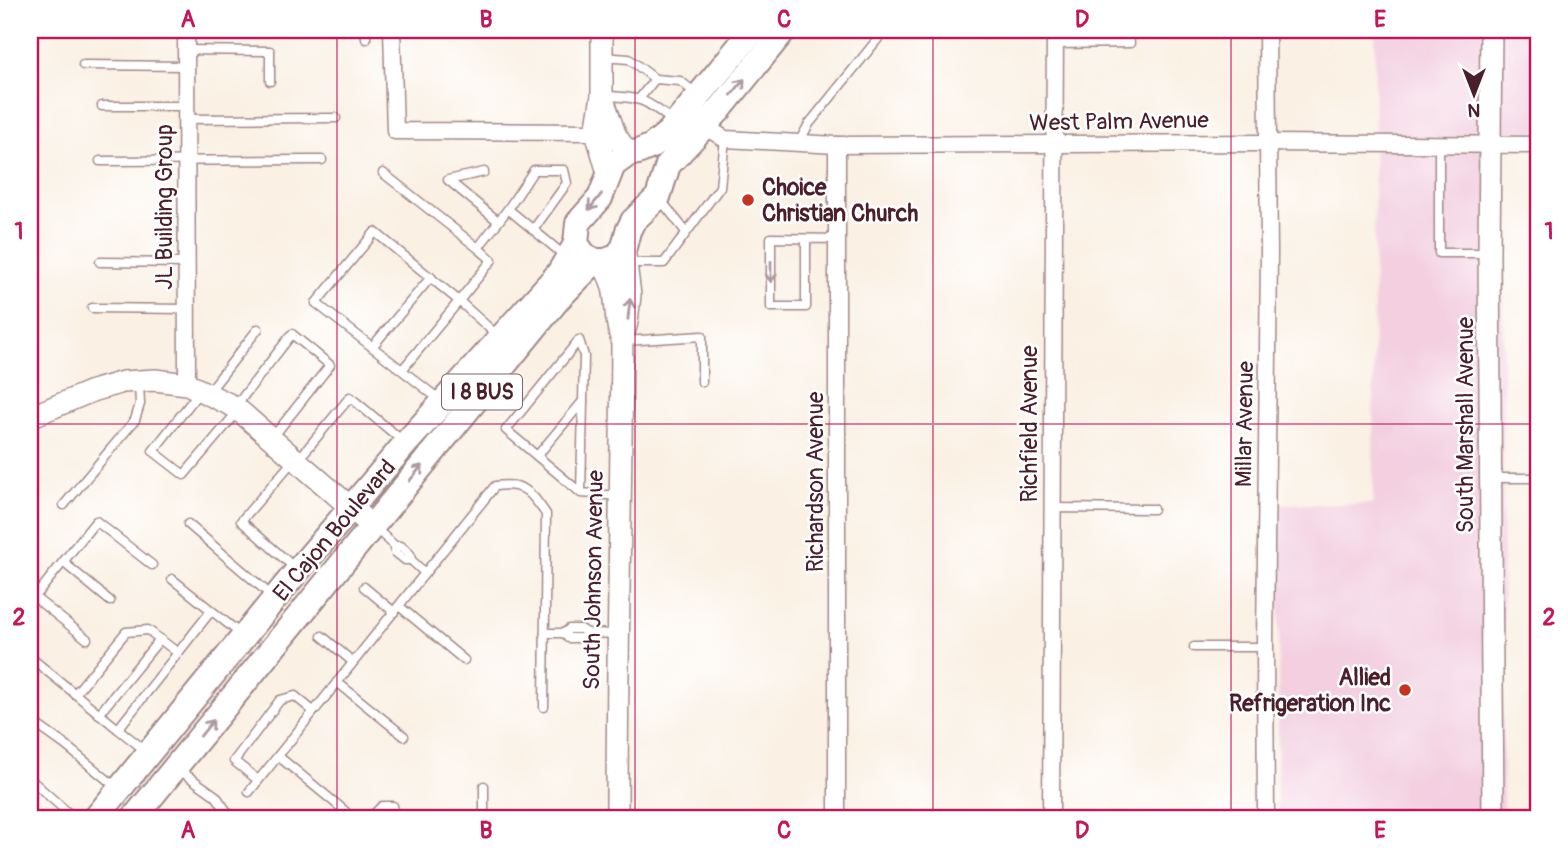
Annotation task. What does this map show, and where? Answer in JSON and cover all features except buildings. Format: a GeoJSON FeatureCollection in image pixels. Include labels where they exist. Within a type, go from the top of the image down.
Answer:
{"type":"FeatureCollection","features":[{"type":"Feature","properties":{"kind":"main road","name":"I 8 BUS"},"geometry":{"type":"LineString","coordinates":[[572,251],[578,223],[600,198],[608,173],[617,159],[661,139],[753,30]]}},
{"type":"Feature","properties":{"kind":"main road"},"geometry":{"type":"LineString","coordinates":[[625,255],[628,231],[661,186],[668,165],[715,133],[784,30]]}},
{"type":"Feature","properties":{"kind":"main road","name":"South Marshall Avenue"},"geometry":{"type":"LineString","coordinates":[[1491,30],[1489,253],[1493,819]]}},
{"type":"Feature","properties":{"kind":"main road"},"geometry":{"type":"LineString","coordinates":[[604,40],[602,96],[596,132],[608,173]]}},
{"type":"Feature","properties":{"kind":"main road"},"geometry":{"type":"LineString","coordinates":[[602,96],[612,126],[633,153],[650,159],[661,186]]}},
{"type":"Feature","properties":{"kind":"main road"},"geometry":{"type":"LineString","coordinates":[[572,251],[598,261]]}},
{"type":"Feature","properties":{"kind":"main road","name":"El Cajon Boulevard"},"geometry":{"type":"LineString","coordinates":[[95,819],[298,570],[406,443],[559,273],[572,251]]}},
{"type":"Feature","properties":{"kind":"main road","name":"I 8 BUS"},"geometry":{"type":"LineString","coordinates":[[598,261],[625,255]]}},
{"type":"Feature","properties":{"kind":"main road","name":"South Johnson Avenue"},"geometry":{"type":"LineString","coordinates":[[617,819],[622,341],[630,295],[625,255]]}},
{"type":"Feature","properties":{"kind":"main road","name":"El Cajon Boulevard"},"geometry":{"type":"LineString","coordinates":[[133,819],[559,298],[598,261]]}},
{"type":"Feature","properties":{"kind":"main road","name":"South Johnson Avenue"},"geometry":{"type":"LineString","coordinates":[[598,261],[614,285],[617,297],[616,325],[622,341]]}},
{"type":"Feature","properties":{"kind":"main road"},"geometry":{"type":"LineString","coordinates":[[30,417],[108,386],[139,380],[155,380],[198,389],[237,408],[372,526]]}},
{"type":"Feature","properties":{"kind":"street","name":"JL Building Group"},"geometry":{"type":"LineString","coordinates":[[186,30],[187,309],[198,389]]}},
{"type":"Feature","properties":{"kind":"street"},"geometry":{"type":"LineString","coordinates":[[392,30],[395,131],[596,132]]}},
{"type":"Feature","properties":{"kind":"street","name":"Millar Avenue"},"geometry":{"type":"LineString","coordinates":[[1266,819],[1269,253],[1267,30]]}},
{"type":"Feature","properties":{"kind":"street","name":"Richfield Avenue"},"geometry":{"type":"LineString","coordinates":[[1051,819],[1055,37]]}},
{"type":"Feature","properties":{"kind":"street","name":"West Palm Avenue"},"geometry":{"type":"LineString","coordinates":[[715,133],[798,144],[837,145],[1538,145]]}},
{"type":"Feature","properties":{"kind":"street","name":"Richardson Avenue"},"geometry":{"type":"LineString","coordinates":[[837,145],[837,819]]}},
{"type":"Feature","properties":{"kind":"lane"},"geometry":{"type":"LineString","coordinates":[[798,144],[809,124],[885,30]]}},
{"type":"Feature","properties":{"kind":"lane"},"geometry":{"type":"LineString","coordinates":[[1055,37],[1130,43]]}},
{"type":"Feature","properties":{"kind":"lane"},"geometry":{"type":"LineString","coordinates":[[604,40],[655,79],[680,81],[699,96]]}},
{"type":"Feature","properties":{"kind":"lane"},"geometry":{"type":"LineString","coordinates":[[83,65],[270,51],[270,81]]}},
{"type":"Feature","properties":{"kind":"lane"},"geometry":{"type":"LineString","coordinates":[[639,99],[655,79]]}},
{"type":"Feature","properties":{"kind":"lane"},"geometry":{"type":"LineString","coordinates":[[602,96],[634,96],[647,101],[676,124]]}},
{"type":"Feature","properties":{"kind":"lane"},"geometry":{"type":"LineString","coordinates":[[102,106],[186,113],[336,118]]}},
{"type":"Feature","properties":{"kind":"lane"},"geometry":{"type":"LineString","coordinates":[[625,255],[664,263],[720,187],[715,133]]}},
{"type":"Feature","properties":{"kind":"lane"},"geometry":{"type":"LineString","coordinates":[[1439,144],[1439,253],[1489,253]]}},
{"type":"Feature","properties":{"kind":"lane"},"geometry":{"type":"LineString","coordinates":[[100,161],[322,160]]}},
{"type":"Feature","properties":{"kind":"lane"},"geometry":{"type":"LineString","coordinates":[[478,248],[534,170],[564,170],[568,183],[533,230]]}},
{"type":"Feature","properties":{"kind":"lane"},"geometry":{"type":"LineString","coordinates":[[484,172],[448,180],[498,221]]}},
{"type":"Feature","properties":{"kind":"lane"},"geometry":{"type":"LineString","coordinates":[[383,173],[492,260],[402,370]]}},
{"type":"Feature","properties":{"kind":"lane"},"geometry":{"type":"LineString","coordinates":[[661,186],[686,232]]}},
{"type":"Feature","properties":{"kind":"lane"},"geometry":{"type":"LineString","coordinates":[[508,209],[533,230],[572,251]]}},
{"type":"Feature","properties":{"kind":"lane"},"geometry":{"type":"LineString","coordinates":[[443,403],[316,303],[375,232],[500,338]]}},
{"type":"Feature","properties":{"kind":"lane"},"geometry":{"type":"LineString","coordinates":[[806,239],[806,307],[771,307],[771,239],[806,239],[837,239]]}},
{"type":"Feature","properties":{"kind":"lane"},"geometry":{"type":"LineString","coordinates":[[100,262],[187,263]]}},
{"type":"Feature","properties":{"kind":"lane"},"geometry":{"type":"LineString","coordinates":[[372,348],[430,277]]}},
{"type":"Feature","properties":{"kind":"lane"},"geometry":{"type":"LineString","coordinates":[[92,308],[187,309]]}},
{"type":"Feature","properties":{"kind":"lane"},"geometry":{"type":"LineString","coordinates":[[258,329],[198,389],[153,452],[184,475],[292,334],[330,365],[271,439]]}},
{"type":"Feature","properties":{"kind":"lane"},"geometry":{"type":"LineString","coordinates":[[622,341],[702,336],[702,382]]}},
{"type":"Feature","properties":{"kind":"lane"},"geometry":{"type":"LineString","coordinates":[[581,493],[583,356],[579,340],[506,430],[581,493],[621,496]]}},
{"type":"Feature","properties":{"kind":"lane"},"geometry":{"type":"LineString","coordinates":[[64,505],[135,420],[140,404],[139,380]]}},
{"type":"Feature","properties":{"kind":"lane"},"geometry":{"type":"LineString","coordinates":[[298,570],[241,522],[349,397],[406,443]]}},
{"type":"Feature","properties":{"kind":"lane"},"geometry":{"type":"LineString","coordinates":[[537,456],[583,401]]}},
{"type":"Feature","properties":{"kind":"lane"},"geometry":{"type":"LineString","coordinates":[[1491,478],[1538,478]]}},
{"type":"Feature","properties":{"kind":"lane"},"geometry":{"type":"LineString","coordinates":[[248,792],[495,486],[512,484],[532,495],[546,514],[544,707]]}},
{"type":"Feature","properties":{"kind":"lane"},"geometry":{"type":"LineString","coordinates":[[1051,508],[1153,509]]}},
{"type":"Feature","properties":{"kind":"lane"},"geometry":{"type":"LineString","coordinates":[[87,639],[32,600],[96,521],[152,565]]}},
{"type":"Feature","properties":{"kind":"lane"},"geometry":{"type":"LineString","coordinates":[[188,524],[275,599]]}},
{"type":"Feature","properties":{"kind":"lane"},"geometry":{"type":"LineString","coordinates":[[372,526],[395,546],[395,552],[405,560],[411,560],[425,573]]}},
{"type":"Feature","properties":{"kind":"lane"},"geometry":{"type":"LineString","coordinates":[[63,562],[110,601]]}},
{"type":"Feature","properties":{"kind":"lane"},"geometry":{"type":"LineString","coordinates":[[172,579],[244,637]]}},
{"type":"Feature","properties":{"kind":"lane"},"geometry":{"type":"LineString","coordinates":[[364,587],[464,660]]}},
{"type":"Feature","properties":{"kind":"lane"},"geometry":{"type":"LineString","coordinates":[[118,729],[211,611]]}},
{"type":"Feature","properties":{"kind":"lane"},"geometry":{"type":"LineString","coordinates":[[75,694],[126,632],[148,630],[178,653]]}},
{"type":"Feature","properties":{"kind":"lane"},"geometry":{"type":"LineString","coordinates":[[545,634],[564,634],[568,638],[582,638],[587,633],[617,634]]}},
{"type":"Feature","properties":{"kind":"lane"},"geometry":{"type":"LineString","coordinates":[[323,636],[353,662]]}},
{"type":"Feature","properties":{"kind":"lane"},"geometry":{"type":"LineString","coordinates":[[99,714],[160,639]]}},
{"type":"Feature","properties":{"kind":"lane"},"geometry":{"type":"LineString","coordinates":[[1194,648],[1265,647]]}},
{"type":"Feature","properties":{"kind":"lane"},"geometry":{"type":"LineString","coordinates":[[30,657],[149,754]]}},
{"type":"Feature","properties":{"kind":"lane"},"geometry":{"type":"LineString","coordinates":[[337,682],[404,737]]}},
{"type":"Feature","properties":{"kind":"lane"},"geometry":{"type":"LineString","coordinates":[[258,780],[234,761],[281,700],[295,696],[313,711]]}},
{"type":"Feature","properties":{"kind":"lane"},"geometry":{"type":"LineString","coordinates":[[30,720],[120,790]]}},
{"type":"Feature","properties":{"kind":"lane"},"geometry":{"type":"LineString","coordinates":[[278,756],[345,811]]}},
{"type":"Feature","properties":{"kind":"lane"},"geometry":{"type":"LineString","coordinates":[[176,767],[216,796],[232,819]]}},
{"type":"Feature","properties":{"kind":"lane"},"geometry":{"type":"LineString","coordinates":[[30,779],[75,819]]}},
{"type":"Feature","properties":{"kind":"lane"},"geometry":{"type":"LineString","coordinates":[[484,786],[484,819]]}},
{"type":"Feature","properties":{"kind":"lane"},"geometry":{"type":"LineString","coordinates":[[369,819],[382,806],[393,806],[393,819]]}},
{"type":"Feature","properties":{"kind":"shaded area"},"geometry":{"type":"Polygon","coordinates":[[[1375,30],[1538,30],[1538,132],[1503,132],[1503,819],[1277,819],[1280,504],[1373,504],[1375,30]]]}},
{"type":"Feature","properties":{"kind":"place","name":"Choice Christian Church"},"geometry":{"type":"Point","coordinates":[748,200]}},
{"type":"Feature","properties":{"kind":"place","name":"Allied Refrigeration Inc"},"geometry":{"type":"Point","coordinates":[1405,690]}}]}
